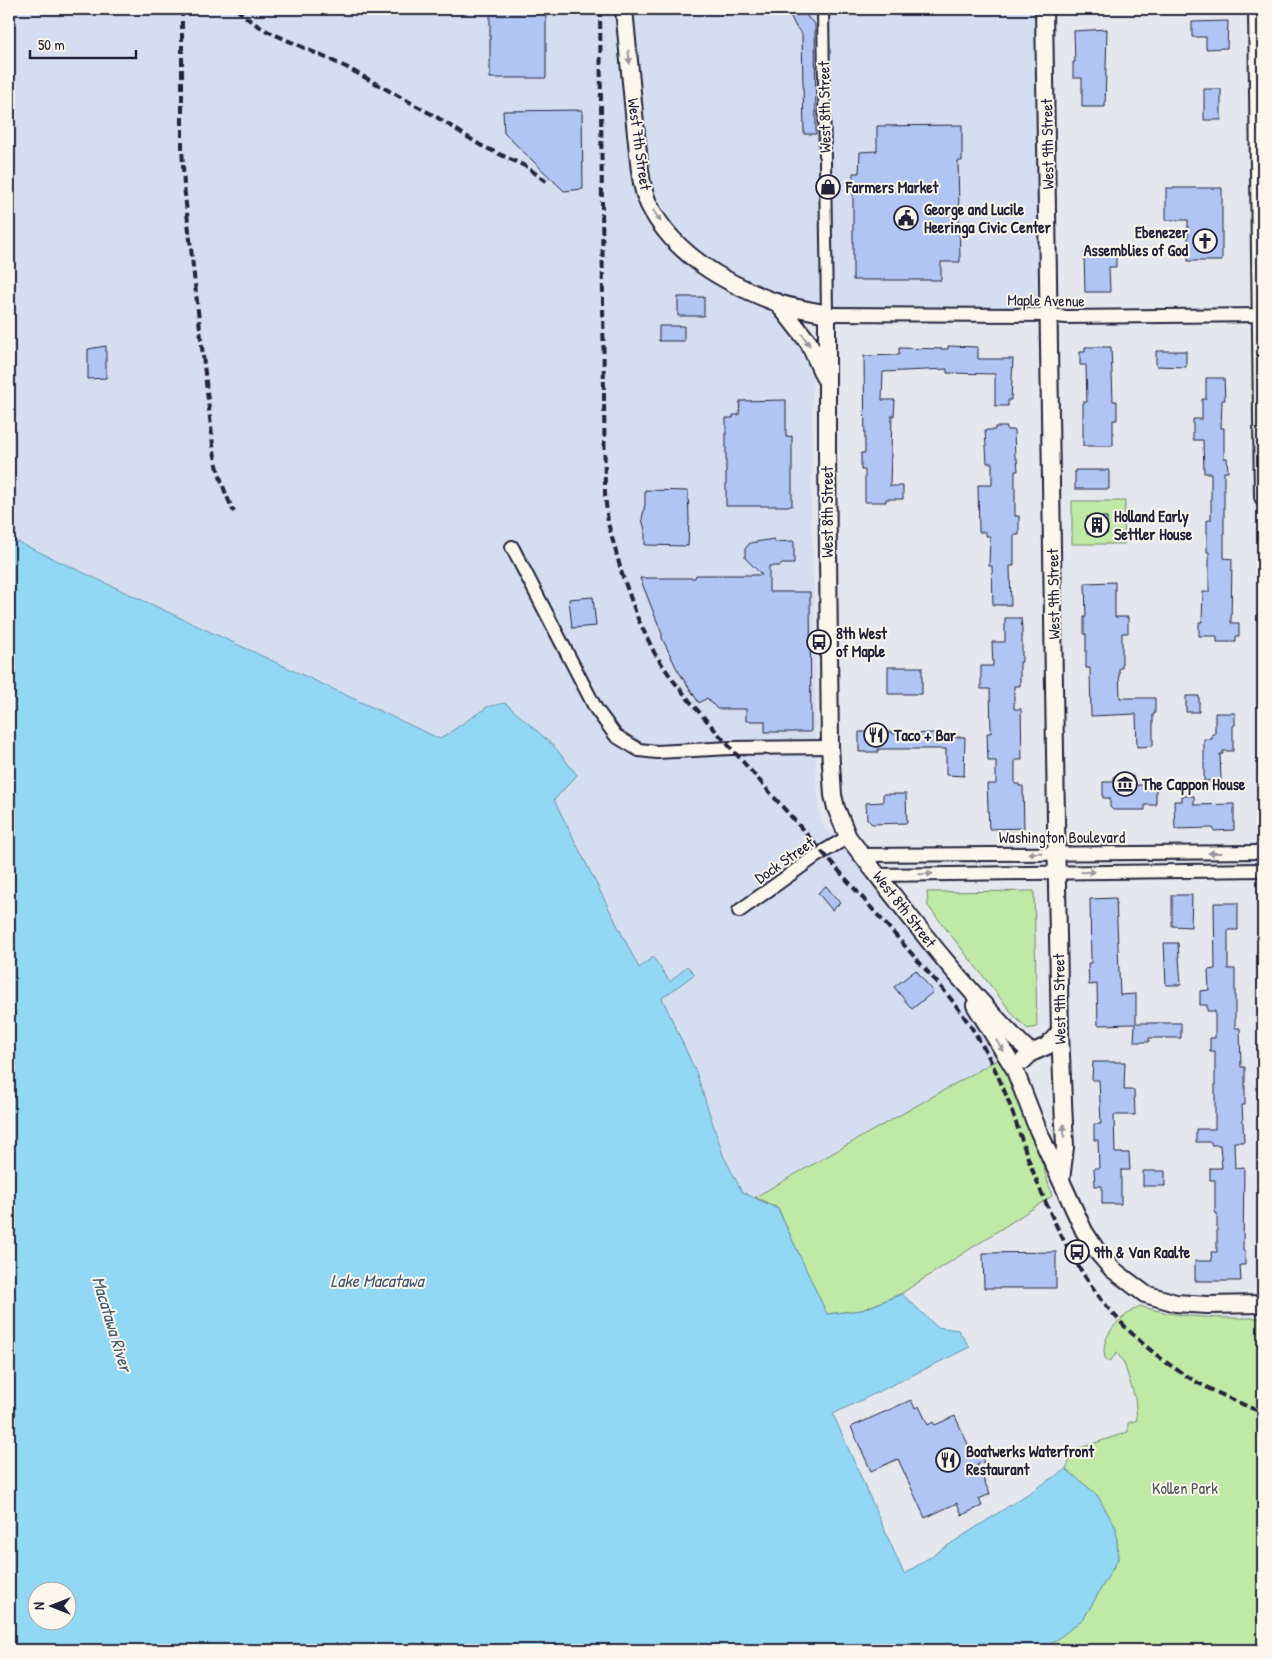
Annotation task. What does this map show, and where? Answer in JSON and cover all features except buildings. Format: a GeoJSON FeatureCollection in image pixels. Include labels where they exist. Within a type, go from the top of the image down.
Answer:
{"type":"FeatureCollection","features":[{"type":"Feature","properties":{"kind":"street","name":"West 7th Street"},"geometry":{"type":"LineString","coordinates":[[624,9],[639,158],[645,193],[649,205],[670,238],[704,268],[777,302],[827,314]]}},
{"type":"Feature","properties":{"kind":"street","name":"West 8th Street"},"geometry":{"type":"LineString","coordinates":[[823,9],[830,747],[833,795],[848,838],[956,975],[1007,1031],[1031,1053]]}},
{"type":"Feature","properties":{"kind":"street","name":"West 9th Street"},"geometry":{"type":"LineString","coordinates":[[1044,9],[1056,873],[1065,1147],[1061,1180]]}},
{"type":"Feature","properties":{"kind":"street"},"geometry":{"type":"LineString","coordinates":[[1257,9],[1263,497]]}},
{"type":"Feature","properties":{"kind":"street","name":"West 7th Street"},"geometry":{"type":"LineString","coordinates":[[777,302],[809,343],[827,384]]}},
{"type":"Feature","properties":{"kind":"street","name":"Maple Avenue"},"geometry":{"type":"LineString","coordinates":[[827,314],[1049,315],[1066,317],[1262,315]]}},
{"type":"Feature","properties":{"kind":"street"},"geometry":{"type":"LineString","coordinates":[[512,547],[596,709],[616,736],[639,750],[657,752],[731,748],[830,747]]}},
{"type":"Feature","properties":{"kind":"street","name":"Dock Street"},"geometry":{"type":"LineString","coordinates":[[739,911],[816,856],[848,838]]}},
{"type":"Feature","properties":{"kind":"street","name":"Washington Boulevard"},"geometry":{"type":"LineString","coordinates":[[862,855],[1263,852]]}},
{"type":"Feature","properties":{"kind":"street"},"geometry":{"type":"LineString","coordinates":[[877,874],[1263,870]]}},
{"type":"Feature","properties":{"kind":"street","name":"West 8th Street"},"geometry":{"type":"LineString","coordinates":[[956,975],[1014,1068],[1038,1130],[1084,1232],[1105,1262],[1145,1294],[1176,1303],[1207,1305],[1263,1304]]}},
{"type":"Feature","properties":{"kind":"street"},"geometry":{"type":"LineString","coordinates":[[1014,1068],[1031,1053],[1047,1046],[1060,1032]]}},
{"type":"Feature","properties":{"kind":"shaded area"},"geometry":{"type":"Polygon","coordinates":[[[9,9],[1045,9],[1049,315],[848,313],[778,303],[813,351],[811,517],[816,646],[816,777],[821,822],[865,870],[965,999],[999,1059],[753,1197],[742,1192],[723,1155],[696,1072],[662,998],[695,974],[670,983],[639,968],[554,800],[576,775],[553,745],[505,703],[487,707],[440,739],[9,538],[9,9]]]}},
{"type":"Feature","properties":{"kind":"green space"},"geometry":{"type":"Polygon","coordinates":[[[1072,501],[1125,501],[1124,544],[1072,544],[1072,501]]]}},
{"type":"Feature","properties":{"kind":"green space"},"geometry":{"type":"Polygon","coordinates":[[[1034,891],[1037,1027],[1028,1029],[1016,1018],[928,906],[927,892],[1034,891]]]}},
{"type":"Feature","properties":{"kind":"green space"},"geometry":{"type":"Polygon","coordinates":[[[999,1059],[1017,1092],[1036,1141],[1052,1196],[902,1293],[862,1310],[826,1314],[778,1208],[755,1197],[999,1059]]]}},
{"type":"Feature","properties":{"kind":"green space","name":"Kollen Park"},"geometry":{"type":"Polygon","coordinates":[[[1140,1306],[1186,1316],[1263,1318],[1263,1650],[1043,1650],[1084,1618],[1118,1559],[1116,1528],[1097,1495],[1066,1469],[1074,1450],[1128,1432],[1128,1423],[1137,1420],[1135,1398],[1124,1363],[1117,1353],[1110,1361],[1106,1361],[1104,1352],[1105,1344],[1112,1328],[1125,1315],[1140,1306]]]}},
{"type":"Feature","properties":{"kind":"water","name":"Lake Macatawa"},"geometry":{"type":"Polygon","coordinates":[[[9,538],[440,739],[487,707],[505,703],[553,745],[577,775],[554,800],[639,968],[653,957],[670,982],[687,966],[695,974],[662,998],[696,1072],[723,1155],[742,1192],[778,1209],[827,1314],[862,1310],[902,1294],[937,1327],[958,1330],[970,1347],[833,1414],[904,1574],[1066,1469],[1097,1495],[1116,1528],[1118,1559],[1084,1618],[1044,1650],[9,1650],[9,538]]]}},
{"type":"Feature","properties":{"kind":"railway"},"geometry":{"type":"LineString","coordinates":[[182,9],[182,146],[184,186],[213,445],[221,479],[234,512]]}},
{"type":"Feature","properties":{"kind":"railway"},"geometry":{"type":"LineString","coordinates":[[236,9],[267,31],[346,67],[435,116],[480,145],[527,167],[548,183]]}},
{"type":"Feature","properties":{"kind":"railway"},"geometry":{"type":"LineString","coordinates":[[600,9],[605,494],[608,523],[622,574],[638,619],[655,654],[693,705],[941,987],[967,1021],[989,1057],[1001,1083],[1028,1158],[1056,1226],[1091,1286],[1112,1313],[1136,1338],[1195,1381],[1263,1413]]}},
{"type":"Feature","properties":{"kind":"place","name":"Farmers Market"},"geometry":{"type":"Point","coordinates":[828,187]}},
{"type":"Feature","properties":{"kind":"place","name":"George and Lucile Heeringa Civic Center"},"geometry":{"type":"Point","coordinates":[906,218]}},
{"type":"Feature","properties":{"kind":"place","name":"Ebenezer Assemblies of God"},"geometry":{"type":"Point","coordinates":[1205,241]}},
{"type":"Feature","properties":{"kind":"place","name":"Holland Early Settler House"},"geometry":{"type":"Point","coordinates":[1097,525]}},
{"type":"Feature","properties":{"kind":"place","name":"8th West of Maple"},"geometry":{"type":"Point","coordinates":[819,642]}},
{"type":"Feature","properties":{"kind":"place","name":"Taco + Bar"},"geometry":{"type":"Point","coordinates":[876,735]}},
{"type":"Feature","properties":{"kind":"place","name":"The Cappon House"},"geometry":{"type":"Point","coordinates":[1125,784]}},
{"type":"Feature","properties":{"kind":"place","name":"9th & Van Raalte"},"geometry":{"type":"Point","coordinates":[1077,1252]}},
{"type":"Feature","properties":{"kind":"place","name":"Boatwerks Waterfront Restaurant"},"geometry":{"type":"Point","coordinates":[948,1460]}},
{"type":"Feature","properties":{"kind":"water label","name":"Macatawa River"},"geometry":{"type":"Point","coordinates":[112,1324]}}]}
